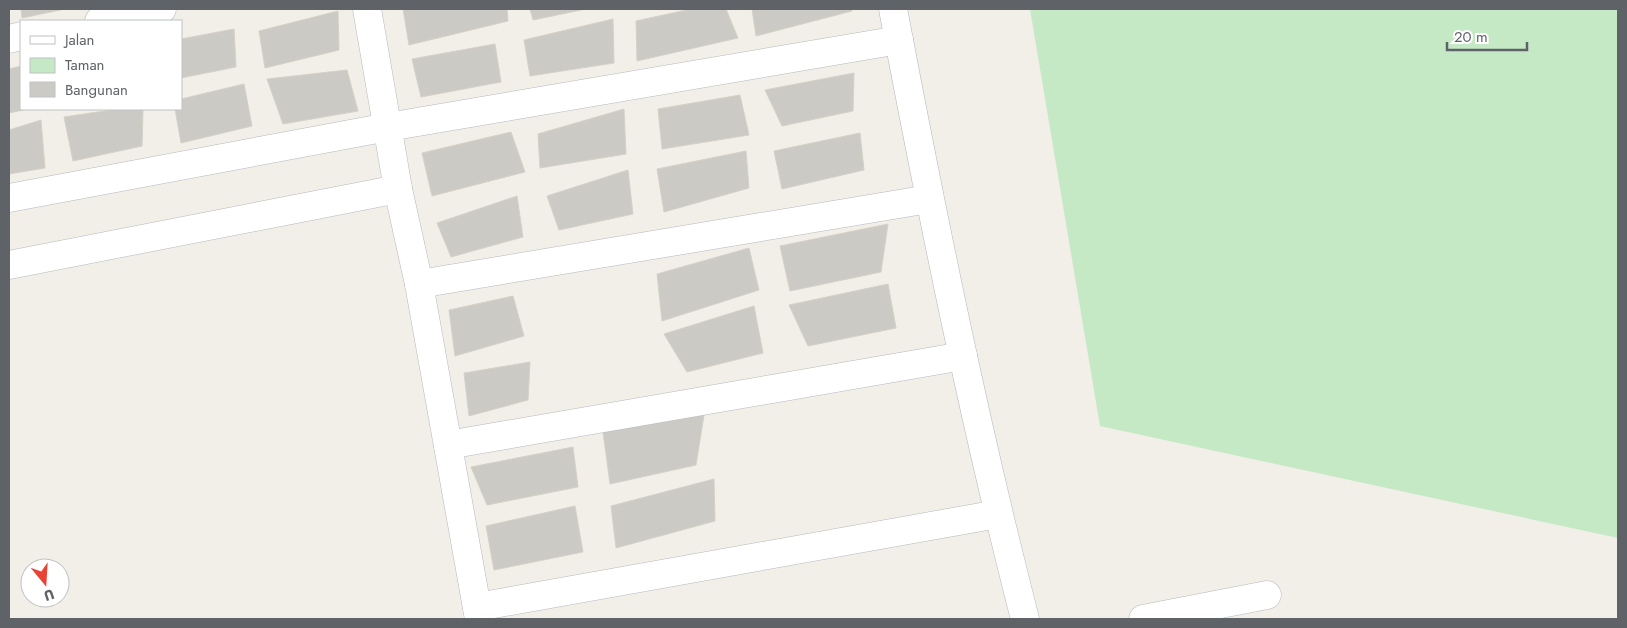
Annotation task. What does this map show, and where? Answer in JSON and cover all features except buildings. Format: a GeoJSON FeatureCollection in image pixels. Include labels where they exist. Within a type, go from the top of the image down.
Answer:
{"type":"FeatureCollection","features":[{"type":"Feature","properties":{"kind":"street"},"geometry":{"type":"LineString","coordinates":[[104,20],[162,9]]}},
{"type":"Feature","properties":{"kind":"street"},"geometry":{"type":"LineString","coordinates":[[367,9],[398,189],[419,284],[478,613],[998,514]]}},
{"type":"Feature","properties":{"kind":"street"},"geometry":{"type":"LineString","coordinates":[[893,9],[928,199],[998,514],[1025,619]]}},
{"type":"Feature","properties":{"kind":"street"},"geometry":{"type":"LineString","coordinates":[[9,198],[388,127],[899,40]]}},
{"type":"Feature","properties":{"kind":"street"},"geometry":{"type":"LineString","coordinates":[[9,265],[398,189]]}},
{"type":"Feature","properties":{"kind":"street"},"geometry":{"type":"LineString","coordinates":[[419,284],[928,199]]}},
{"type":"Feature","properties":{"kind":"street"},"geometry":{"type":"LineString","coordinates":[[448,445],[962,356]]}},
{"type":"Feature","properties":{"kind":"street"},"geometry":{"type":"LineString","coordinates":[[1143,619],[1267,595]]}},
{"type":"Feature","properties":{"kind":"green space"},"geometry":{"type":"Polygon","coordinates":[[[1030,9],[1618,9],[1618,538],[1100,426],[1030,9]]]}}]}
